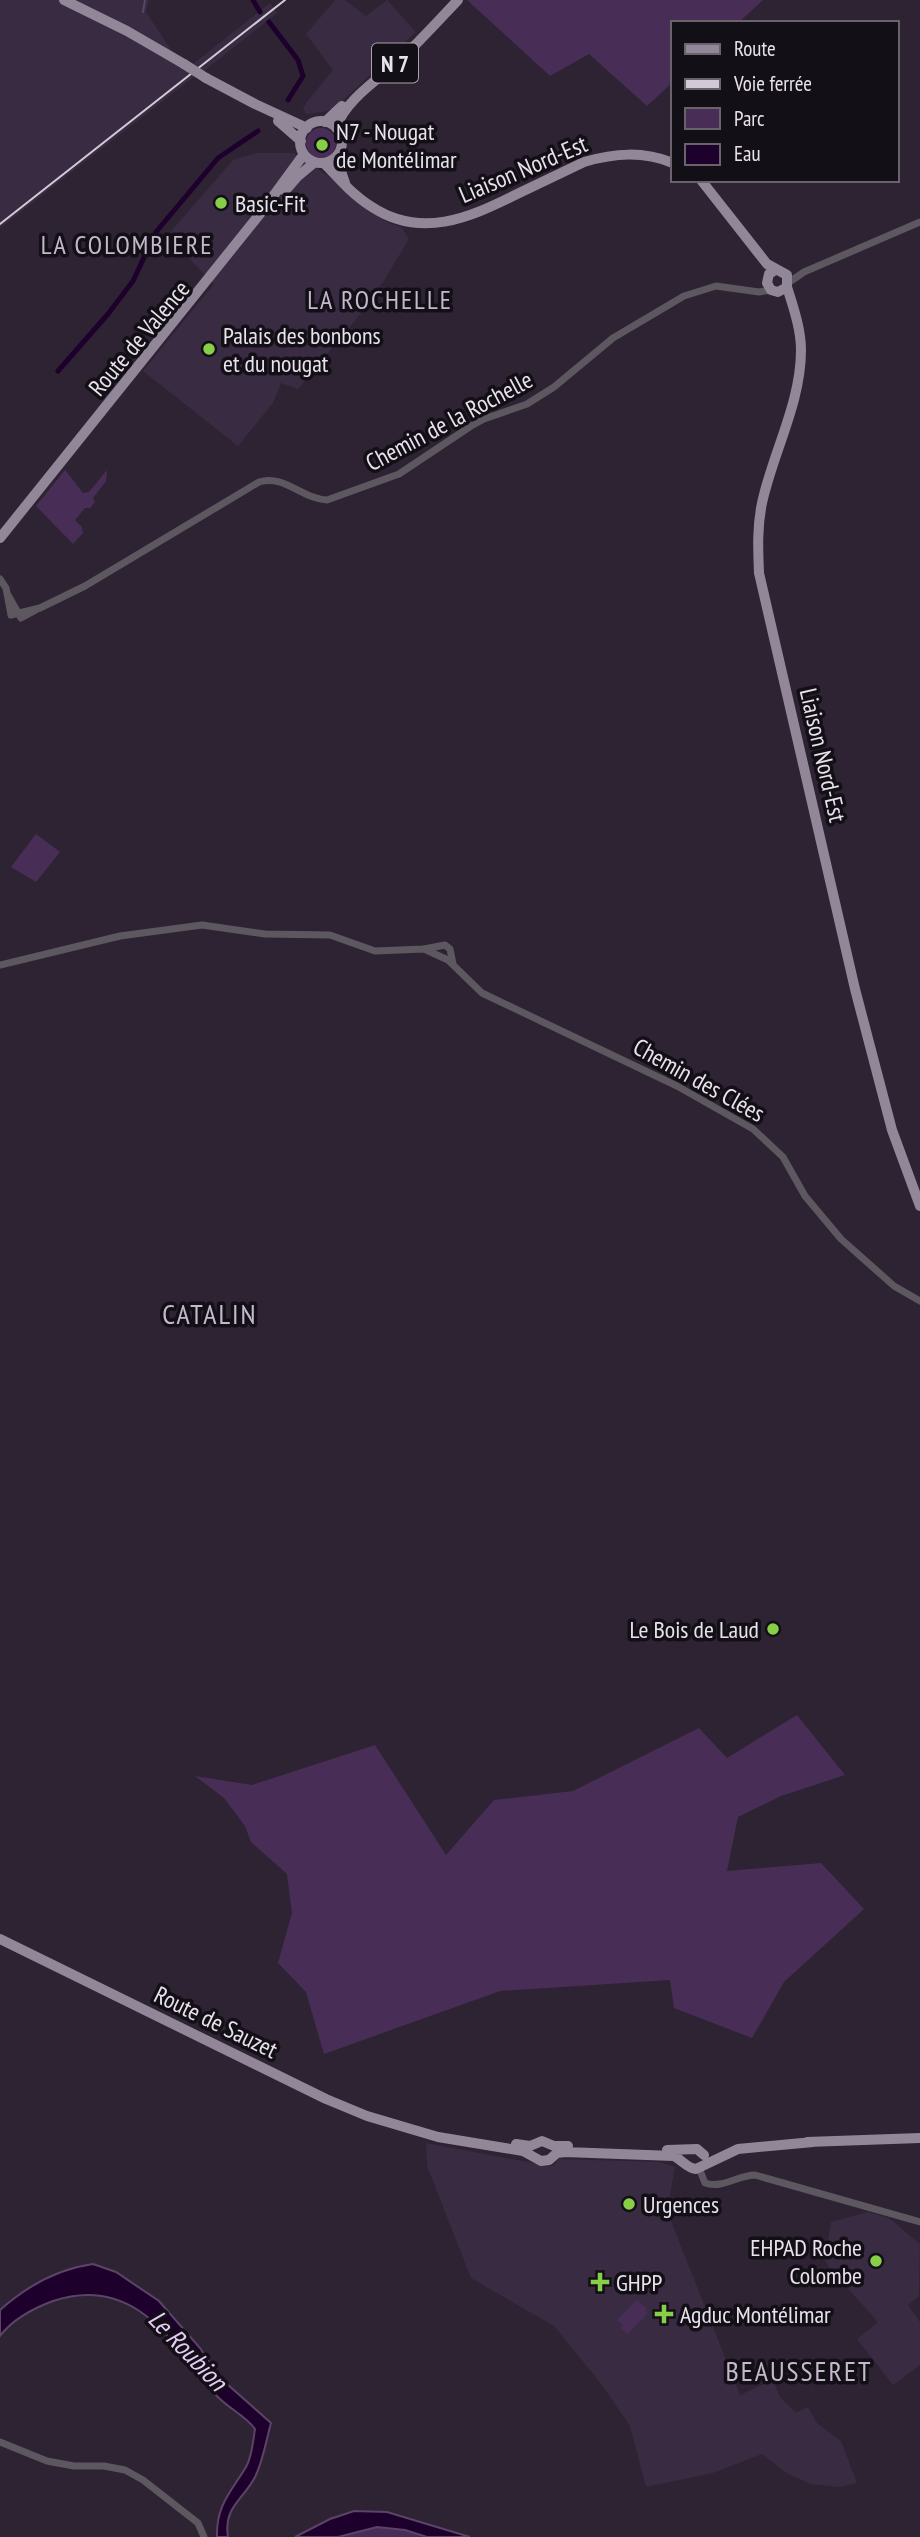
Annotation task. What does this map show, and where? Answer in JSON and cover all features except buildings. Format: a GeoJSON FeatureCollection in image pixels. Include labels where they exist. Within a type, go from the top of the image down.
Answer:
{"type":"FeatureCollection","features":[{"type":"Feature","properties":{"kind":"main road"},"geometry":{"type":"LineString","coordinates":[[64,0],[127,31],[255,104],[307,128]]}},
{"type":"Feature","properties":{"kind":"main road","name":"N 7"},"geometry":{"type":"LineString","coordinates":[[325,122],[450,0]]}},
{"type":"Feature","properties":{"kind":"main road","name":"N 7"},"geometry":{"type":"LineString","coordinates":[[336,128],[340,117],[356,100],[458,0]]}},
{"type":"Feature","properties":{"kind":"main road"},"geometry":{"type":"LineString","coordinates":[[255,104],[301,141]]}},
{"type":"Feature","properties":{"kind":"main road"},"geometry":{"type":"LineString","coordinates":[[336,157],[320,163],[304,154],[301,141],[307,128],[316,122],[325,122],[336,128],[342,143],[336,157],[347,187]]}},
{"type":"Feature","properties":{"kind":"main road","name":"Liaison Nord-Est"},"geometry":{"type":"LineString","coordinates":[[320,163],[372,208],[385,214],[424,223],[447,222],[468,217],[584,162],[604,156],[632,153],[671,162]]}},
{"type":"Feature","properties":{"kind":"main road","name":"Route de Valence"},"geometry":{"type":"LineString","coordinates":[[1,537],[263,210],[304,154]]}},
{"type":"Feature","properties":{"kind":"main road","name":"Route de Valence"},"geometry":{"type":"LineString","coordinates":[[75,445],[140,371],[293,181],[320,163]]}},
{"type":"Feature","properties":{"kind":"main road"},"geometry":{"type":"LineString","coordinates":[[704,182],[727,210],[777,282]]}},
{"type":"Feature","properties":{"kind":"main road","name":"Liaison Nord-Est"},"geometry":{"type":"LineString","coordinates":[[777,282],[793,310],[801,349],[798,381],[763,501],[757,534],[760,573],[855,989],[892,1130],[920,1206]]}},
{"type":"Feature","properties":{"kind":"main road","name":"Route de Sauzet"},"geometry":{"type":"LineString","coordinates":[[0,1939],[326,2099],[367,2116],[438,2137],[533,2150]]}},
{"type":"Feature","properties":{"kind":"main road"},"geometry":{"type":"LineString","coordinates":[[686,2156],[688,2167],[702,2163],[739,2144],[920,2138]]}},
{"type":"Feature","properties":{"kind":"main road"},"geometry":{"type":"LineString","coordinates":[[554,2150],[549,2160],[541,2161],[533,2150],[542,2141],[554,2150],[565,2152],[686,2156],[697,2149],[702,2163]]}},
{"type":"Feature","properties":{"kind":"street","name":"Chemin de la Rochelle"},"geometry":{"type":"LineString","coordinates":[[0,579],[17,615],[40,608],[85,586],[270,478],[304,495],[327,500],[399,474],[484,419],[527,404],[554,387],[613,338],[684,296],[716,286],[748,290],[777,282],[920,222]]}},
{"type":"Feature","properties":{"kind":"street","name":"Chemin des Clées"},"geometry":{"type":"LineString","coordinates":[[0,965],[120,936],[202,925],[252,933],[330,935],[375,951],[424,949],[442,953],[482,993],[677,1086],[753,1129],[783,1157],[805,1196],[841,1239],[894,1286],[920,1301]]}},
{"type":"Feature","properties":{"kind":"street"},"geometry":{"type":"LineString","coordinates":[[702,2163],[705,2183],[713,2185],[745,2175],[755,2175],[920,2222]]}},
{"type":"Feature","properties":{"kind":"street"},"geometry":{"type":"LineString","coordinates":[[0,2442],[47,2461],[125,2470],[143,2480],[198,2523],[204,2537]]}},
{"type":"Feature","properties":{"kind":"shaded area"},"geometry":{"type":"Polygon","coordinates":[[[0,0],[149,0],[146,12],[183,68],[196,75],[0,228],[0,0]]]}},
{"type":"Feature","properties":{"kind":"shaded area"},"geometry":{"type":"Polygon","coordinates":[[[335,0],[345,0],[366,16],[387,0],[416,32],[335,108],[306,114],[303,109],[306,103],[333,70],[306,34],[335,0]]]}},
{"type":"Feature","properties":{"kind":"shaded area"},"geometry":{"type":"Polygon","coordinates":[[[270,3],[277,13],[204,71],[193,64],[270,3]]]}},
{"type":"Feature","properties":{"kind":"shaded area"},"geometry":{"type":"Polygon","coordinates":[[[256,153],[294,153],[328,176],[367,210],[401,227],[409,239],[373,299],[298,389],[281,383],[273,403],[238,446],[143,371],[214,284],[167,236],[233,160],[256,153]]]}},
{"type":"Feature","properties":{"kind":"shaded area"},"geometry":{"type":"Polygon","coordinates":[[[426,2143],[553,2166],[559,2159],[660,2162],[675,2167],[667,2211],[740,2395],[773,2380],[780,2397],[794,2411],[808,2407],[817,2423],[841,2441],[857,2483],[840,2487],[811,2484],[788,2474],[762,2454],[713,2473],[646,2487],[630,2426],[602,2385],[554,2326],[471,2278],[427,2166],[426,2143]]]}},
{"type":"Feature","properties":{"kind":"shaded area"},"geometry":{"type":"Polygon","coordinates":[[[868,2212],[889,2218],[920,2244],[919,2296],[908,2305],[920,2322],[920,2365],[893,2385],[857,2339],[878,2322],[828,2266],[825,2259],[831,2222],[868,2212]]]}},
{"type":"Feature","properties":{"kind":"green space"},"geometry":{"type":"Polygon","coordinates":[[[467,0],[763,0],[740,21],[671,21],[671,84],[647,106],[589,54],[550,76],[467,0]]]}},
{"type":"Feature","properties":{"kind":"green space"},"geometry":{"type":"Polygon","coordinates":[[[321,128],[332,132],[336,143],[332,154],[321,158],[310,154],[306,143],[310,132],[321,128]]]}},
{"type":"Feature","properties":{"kind":"green space"},"geometry":{"type":"Polygon","coordinates":[[[65,470],[83,493],[89,492],[107,470],[106,481],[93,498],[95,502],[90,508],[85,508],[75,520],[82,527],[83,533],[73,544],[36,506],[65,470]]]}},
{"type":"Feature","properties":{"kind":"green space"},"geometry":{"type":"Polygon","coordinates":[[[36,834],[60,852],[36,882],[11,867],[36,834]]]}},
{"type":"Feature","properties":{"kind":"green space"},"geometry":{"type":"Polygon","coordinates":[[[797,1715],[845,1775],[781,1796],[738,1817],[727,1871],[821,1863],[864,1909],[784,1982],[752,2038],[674,2008],[670,1980],[500,1991],[324,2054],[306,1992],[278,1963],[292,1913],[287,1874],[251,1842],[245,1826],[224,1798],[195,1776],[252,1785],[375,1745],[446,1855],[494,1800],[573,1791],[699,1728],[727,1758],[797,1715]]]}},
{"type":"Feature","properties":{"kind":"green space"},"geometry":{"type":"Polygon","coordinates":[[[637,2300],[646,2308],[647,2314],[627,2334],[617,2320],[637,2300]]]}},
{"type":"Feature","properties":{"kind":"green space"},"geometry":{"type":"Polygon","coordinates":[[[377,2527],[405,2530],[427,2537],[338,2537],[377,2527]]]}},
{"type":"Feature","properties":{"kind":"water","name":"Le Roubion"},"geometry":{"type":"Polygon","coordinates":[[[93,2264],[116,2272],[159,2301],[200,2348],[218,2376],[271,2423],[258,2471],[231,2511],[227,2527],[228,2537],[217,2537],[219,2516],[248,2463],[255,2429],[215,2394],[183,2353],[148,2318],[129,2305],[106,2297],[81,2295],[39,2307],[17,2319],[0,2336],[0,2310],[10,2301],[55,2274],[93,2264]]]}},
{"type":"Feature","properties":{"kind":"water"},"geometry":{"type":"Polygon","coordinates":[[[354,2511],[387,2512],[470,2537],[427,2537],[405,2530],[377,2527],[338,2537],[295,2537],[330,2519],[354,2511]]]}},
{"type":"Feature","properties":{"kind":"waterway"},"geometry":{"type":"LineString","coordinates":[[143,12],[145,0]]}},
{"type":"Feature","properties":{"kind":"waterway"},"geometry":{"type":"LineString","coordinates":[[253,0],[260,12]]}},
{"type":"Feature","properties":{"kind":"waterway"},"geometry":{"type":"LineString","coordinates":[[269,22],[298,60],[303,76],[288,100]]}},
{"type":"Feature","properties":{"kind":"waterway"},"geometry":{"type":"LineString","coordinates":[[58,371],[133,281],[156,232],[218,158],[258,131]]}},
{"type":"Feature","properties":{"kind":"railway"},"geometry":{"type":"LineString","coordinates":[[0,224],[285,0]]}},
{"type":"Feature","properties":{"kind":"place","name":"N7 - Nougat de Montélimar"},"geometry":{"type":"Point","coordinates":[322,145]}},
{"type":"Feature","properties":{"kind":"place","name":"Basic-Fit"},"geometry":{"type":"Point","coordinates":[221,203]}},
{"type":"Feature","properties":{"kind":"place","name":"Palais des bonbons et du nougat"},"geometry":{"type":"Point","coordinates":[209,349]}},
{"type":"Feature","properties":{"kind":"place","name":"Le Bois de Laud"},"geometry":{"type":"Point","coordinates":[773,1629]}},
{"type":"Feature","properties":{"kind":"place","name":"Urgences"},"geometry":{"type":"Point","coordinates":[629,2204]}},
{"type":"Feature","properties":{"kind":"place","name":"EHPAD Roche Colombe"},"geometry":{"type":"Point","coordinates":[876,2261]}},
{"type":"Feature","properties":{"kind":"place","name":"GHPP"},"geometry":{"type":"Point","coordinates":[600,2282]}},
{"type":"Feature","properties":{"kind":"place","name":"Agduc Montélimar"},"geometry":{"type":"Point","coordinates":[664,2314]}},
{"type":"Feature","properties":{"kind":"district","name":"LA COLOMBIERE"},"geometry":{"type":"Point","coordinates":[127,244]}},
{"type":"Feature","properties":{"kind":"district","name":"LA ROCHELLE"},"geometry":{"type":"Point","coordinates":[380,299]}},
{"type":"Feature","properties":{"kind":"district","name":"CATALIN"},"geometry":{"type":"Point","coordinates":[210,1313]}},
{"type":"Feature","properties":{"kind":"district","name":"BEAUSSERET"},"geometry":{"type":"Point","coordinates":[799,2370]}}]}
